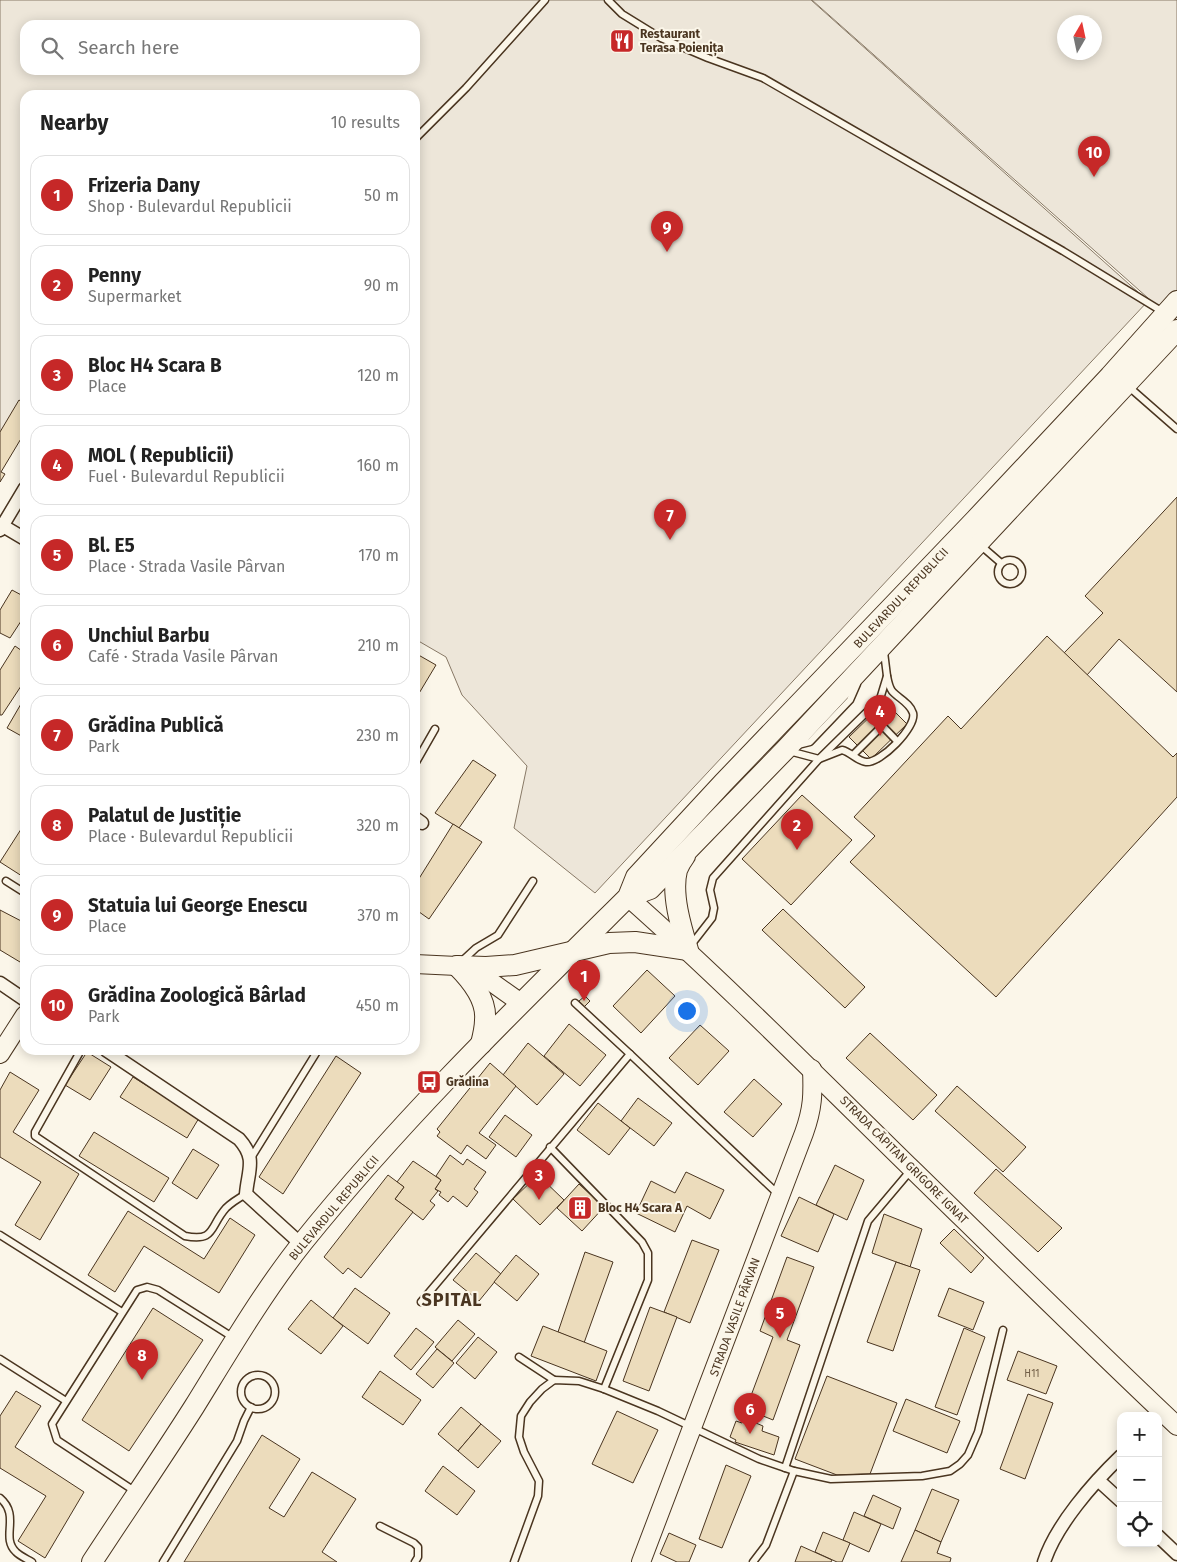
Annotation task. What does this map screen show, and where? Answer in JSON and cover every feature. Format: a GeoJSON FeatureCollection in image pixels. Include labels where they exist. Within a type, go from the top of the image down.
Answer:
{"type":"FeatureCollection","features":[{"type":"Feature","properties":{"kind":"main road","name":"BULEVARDUL REPUBLICII"},"geometry":{"type":"LineString","coordinates":[[628,897],[650,889],[865,665],[1126,384],[1173,315]]}},
{"type":"Feature","properties":{"kind":"main road","name":"BULEVARDUL REPUBLICII"},"geometry":{"type":"LineString","coordinates":[[92,1562],[236,1340],[302,1244],[338,1200],[410,1119],[481,1044],[628,897],[636,877],[723,783],[792,713],[1110,376],[1173,315]]}},
{"type":"Feature","properties":{"kind":"main road"},"geometry":{"type":"LineString","coordinates":[[420,964],[486,967],[515,965],[609,942],[635,942],[688,950],[678,913],[676,892],[677,870],[688,849]]}},
{"type":"Feature","properties":{"kind":"main road","name":"STRADA CĂPITAN GRIGORE IGNAT"},"geometry":{"type":"LineString","coordinates":[[628,897],[688,950],[812,1069],[1157,1412]]}},
{"type":"Feature","properties":{"kind":"main road"},"geometry":{"type":"LineString","coordinates":[[458,966],[490,981],[521,1003]]}},
{"type":"Feature","properties":{"kind":"main road"},"geometry":{"type":"LineString","coordinates":[[458,966],[472,980],[481,998],[486,1018],[481,1044]]}},
{"type":"Feature","properties":{"kind":"main road"},"geometry":{"type":"LineString","coordinates":[[0,1054],[20,1023]]}},
{"type":"Feature","properties":{"kind":"main road","name":"STRADA VASILE PÂRVAN"},"geometry":{"type":"LineString","coordinates":[[641,1562],[811,1112],[813,1094],[812,1069]]}},
{"type":"Feature","properties":{"kind":"main road","name":"STRADA CĂPITAN GRIGORE IGNAT"},"geometry":{"type":"LineString","coordinates":[[1162,1417],[1177,1426]]}},
{"type":"Feature","properties":{"kind":"street"},"geometry":{"type":"LineString","coordinates":[[20,496],[1,528],[20,537]]}},
{"type":"Feature","properties":{"kind":"street"},"geometry":{"type":"LineString","coordinates":[[0,983],[20,997]]}},
{"type":"Feature","properties":{"kind":"street"},"geometry":{"type":"LineString","coordinates":[[113,1055],[239,1139],[246,1147],[251,1158],[246,1194],[302,1244]]}},
{"type":"Feature","properties":{"kind":"street"},"geometry":{"type":"LineString","coordinates":[[1044,1562],[1063,1525],[1078,1504],[1120,1457]]}},
{"type":"Feature","properties":{"kind":"street"},"geometry":{"type":"LineString","coordinates":[[1098,1480],[1117,1497]]}},
{"type":"Feature","properties":{"kind":"street"},"geometry":{"type":"LineString","coordinates":[[1162,1540],[1177,1554]]}},
{"type":"Feature","properties":{"kind":"lane"},"geometry":{"type":"LineString","coordinates":[[420,134],[466,88],[545,0]]}},
{"type":"Feature","properties":{"kind":"lane"},"geometry":{"type":"LineString","coordinates":[[608,0],[622,14],[661,38],[763,78],[1173,315]]}},
{"type":"Feature","properties":{"kind":"lane"},"geometry":{"type":"LineString","coordinates":[[1126,384],[1177,429]]}},
{"type":"Feature","properties":{"kind":"lane"},"geometry":{"type":"LineString","coordinates":[[978,542],[1001,563]]}},
{"type":"Feature","properties":{"kind":"lane"},"geometry":{"type":"LineString","coordinates":[[1008,559],[1016,560],[1022,565],[1023,573],[1020,580],[1013,584],[1005,583],[999,578],[998,570],[1001,563],[1008,559]]}},
{"type":"Feature","properties":{"kind":"lane"},"geometry":{"type":"LineString","coordinates":[[785,750],[819,759],[842,750],[853,755],[858,760],[866,762],[873,762],[885,754],[911,726],[913,714],[911,708],[890,689],[883,645]]}},
{"type":"Feature","properties":{"kind":"lane"},"geometry":{"type":"LineString","coordinates":[[688,950],[712,918],[714,908],[710,890],[713,878],[723,864],[819,759],[880,699],[887,676]]}},
{"type":"Feature","properties":{"kind":"lane"},"geometry":{"type":"LineString","coordinates":[[868,711],[897,741]]}},
{"type":"Feature","properties":{"kind":"lane"},"geometry":{"type":"LineString","coordinates":[[853,755],[882,726]]}},
{"type":"Feature","properties":{"kind":"lane"},"geometry":{"type":"LineString","coordinates":[[420,755],[435,729]]}},
{"type":"Feature","properties":{"kind":"lane"},"geometry":{"type":"LineString","coordinates":[[6,881],[20,890]]}},
{"type":"Feature","properties":{"kind":"lane"},"geometry":{"type":"LineString","coordinates":[[458,966],[476,948],[498,935],[533,881]]}},
{"type":"Feature","properties":{"kind":"lane"},"geometry":{"type":"LineString","coordinates":[[575,1003],[780,1196]]}},
{"type":"Feature","properties":{"kind":"lane"},"geometry":{"type":"LineString","coordinates":[[421,1302],[630,1054]]}},
{"type":"Feature","properties":{"kind":"lane"},"geometry":{"type":"LineString","coordinates":[[78,1055],[35,1132],[35,1136],[185,1236],[200,1239],[207,1236],[227,1208],[246,1194]]}},
{"type":"Feature","properties":{"kind":"lane"},"geometry":{"type":"LineString","coordinates":[[251,1158],[315,1055]]}},
{"type":"Feature","properties":{"kind":"lane"},"geometry":{"type":"LineString","coordinates":[[550,1147],[642,1242],[648,1253],[648,1280],[604,1389]]}},
{"type":"Feature","properties":{"kind":"lane"},"geometry":{"type":"LineString","coordinates":[[785,1468],[868,1221],[912,1169]]}},
{"type":"Feature","properties":{"kind":"lane"},"geometry":{"type":"LineString","coordinates":[[0,1235],[122,1312]]}},
{"type":"Feature","properties":{"kind":"lane"},"geometry":{"type":"LineString","coordinates":[[137,1493],[56,1440],[52,1424],[122,1312],[137,1290],[147,1287],[158,1290],[236,1340]]}},
{"type":"Feature","properties":{"kind":"lane"},"geometry":{"type":"LineString","coordinates":[[519,1357],[554,1380],[579,1381],[604,1389],[693,1427],[759,1459],[794,1471],[831,1479],[922,1476],[950,1471],[968,1456],[978,1432],[1003,1330]]}},
{"type":"Feature","properties":{"kind":"lane"},"geometry":{"type":"LineString","coordinates":[[0,1359],[66,1401]]}},
{"type":"Feature","properties":{"kind":"lane"},"geometry":{"type":"LineString","coordinates":[[264,1376],[275,1387],[274,1398],[267,1406],[251,1407],[243,1399],[242,1388],[248,1378],[264,1376]]}},
{"type":"Feature","properties":{"kind":"lane"},"geometry":{"type":"LineString","coordinates":[[514,1562],[538,1496],[539,1480],[532,1463],[524,1452],[519,1437],[521,1416],[530,1402],[554,1380]]}},
{"type":"Feature","properties":{"kind":"lane"},"geometry":{"type":"LineString","coordinates":[[163,1562],[237,1441],[251,1407]]}},
{"type":"Feature","properties":{"kind":"lane"},"geometry":{"type":"LineString","coordinates":[[753,1562],[766,1545],[794,1471]]}},
{"type":"Feature","properties":{"kind":"lane"},"geometry":{"type":"LineString","coordinates":[[0,1498],[6,1504],[10,1514],[10,1544],[16,1552],[32,1562]]}},
{"type":"Feature","properties":{"kind":"lane"},"geometry":{"type":"LineString","coordinates":[[380,1526],[414,1543],[418,1547],[418,1557],[415,1562]]}},
{"type":"Feature","properties":{"kind":"shaded area"},"geometry":{"type":"Polygon","coordinates":[[[0,0],[811,0],[1148,301],[595,893],[514,828],[527,766],[462,695],[446,657],[420,642],[420,90],[20,90],[20,406],[0,440],[0,0]]]}},
{"type":"Feature","properties":{"kind":"shaded area"},"geometry":{"type":"Polygon","coordinates":[[[812,0],[1177,0],[1177,301],[1166,314],[812,0]]]}},
{"type":"Feature","properties":{"kind":"building"},"geometry":{"type":"Polygon","coordinates":[[[19,400],[20,440],[1,472],[5,474],[0,482],[0,432],[19,400]]]}},
{"type":"Feature","properties":{"kind":"building"},"geometry":{"type":"Polygon","coordinates":[[[1177,497],[1177,692],[1119,639],[1087,675],[1064,653],[1103,613],[1085,596],[1177,497]]]}},
{"type":"Feature","properties":{"kind":"building"},"geometry":{"type":"Polygon","coordinates":[[[12,590],[20,594],[20,623],[10,638],[0,633],[0,610],[12,590]]]}},
{"type":"Feature","properties":{"kind":"building"},"geometry":{"type":"Polygon","coordinates":[[[1047,636],[1173,757],[1177,753],[1177,797],[996,997],[850,862],[875,836],[854,817],[948,716],[961,729],[1047,636]]]}},
{"type":"Feature","properties":{"kind":"building"},"geometry":{"type":"Polygon","coordinates":[[[15,646],[20,650],[20,688],[2,715],[0,715],[0,670],[15,646]]]}},
{"type":"Feature","properties":{"kind":"building"},"geometry":{"type":"Polygon","coordinates":[[[420,656],[436,665],[420,692],[420,656]]]}},
{"type":"Feature","properties":{"kind":"building"},"geometry":{"type":"Polygon","coordinates":[[[885,702],[907,724],[871,759],[849,737],[885,702]]]}},
{"type":"Feature","properties":{"kind":"building"},"geometry":{"type":"Polygon","coordinates":[[[20,706],[20,735],[7,728],[20,706]]]}},
{"type":"Feature","properties":{"kind":"building"},"geometry":{"type":"Polygon","coordinates":[[[473,760],[496,775],[459,828],[435,813],[473,760]]]}},
{"type":"Feature","properties":{"kind":"building"},"geometry":{"type":"Polygon","coordinates":[[[802,795],[852,840],[791,905],[742,859],[802,795]]]}},
{"type":"Feature","properties":{"kind":"building"},"geometry":{"type":"Polygon","coordinates":[[[453,824],[482,842],[429,919],[420,913],[420,877],[453,824]]]}},
{"type":"Feature","properties":{"kind":"building"},"geometry":{"type":"Polygon","coordinates":[[[20,831],[20,875],[0,862],[20,831]]]}},
{"type":"Feature","properties":{"kind":"building"},"geometry":{"type":"Polygon","coordinates":[[[783,909],[865,987],[845,1008],[762,930],[783,909]]]}},
{"type":"Feature","properties":{"kind":"building"},"geometry":{"type":"Polygon","coordinates":[[[0,910],[20,920],[20,962],[0,950],[0,910]]]}},
{"type":"Feature","properties":{"kind":"building"},"geometry":{"type":"Polygon","coordinates":[[[647,970],[675,996],[641,1033],[613,1006],[647,970]]]}},
{"type":"Feature","properties":{"kind":"building"},"geometry":{"type":"Polygon","coordinates":[[[585,996],[590,1001],[584,1007],[579,1001],[585,996]]]}},
{"type":"Feature","properties":{"kind":"building"},"geometry":{"type":"Polygon","coordinates":[[[569,1024],[606,1055],[580,1086],[544,1056],[569,1024]]]}},
{"type":"Feature","properties":{"kind":"building"},"geometry":{"type":"Polygon","coordinates":[[[700,1025],[729,1051],[698,1085],[669,1058],[700,1025]]]}},
{"type":"Feature","properties":{"kind":"building"},"geometry":{"type":"Polygon","coordinates":[[[870,1033],[937,1095],[913,1120],[846,1058],[870,1033]]]}},
{"type":"Feature","properties":{"kind":"building"},"geometry":{"type":"Polygon","coordinates":[[[528,1043],[564,1074],[537,1105],[503,1075],[528,1043]]]}},
{"type":"Feature","properties":{"kind":"building"},"geometry":{"type":"Polygon","coordinates":[[[85,1055],[92,1055],[111,1067],[90,1100],[65,1085],[85,1055]]]}},
{"type":"Feature","properties":{"kind":"building"},"geometry":{"type":"Polygon","coordinates":[[[336,1056],[361,1073],[283,1194],[259,1177],[336,1056]]]}},
{"type":"Feature","properties":{"kind":"building"},"geometry":{"type":"Polygon","coordinates":[[[490,1063],[516,1086],[479,1133],[496,1145],[486,1159],[467,1145],[461,1154],[437,1136],[440,1132],[437,1129],[490,1063]]]}},
{"type":"Feature","properties":{"kind":"building"},"geometry":{"type":"Polygon","coordinates":[[[10,1072],[39,1090],[13,1132],[79,1174],[40,1240],[15,1225],[41,1182],[0,1157],[0,1090],[10,1072]]]}},
{"type":"Feature","properties":{"kind":"building"},"geometry":{"type":"Polygon","coordinates":[[[133,1077],[199,1118],[187,1138],[120,1097],[133,1077]]]}},
{"type":"Feature","properties":{"kind":"building"},"geometry":{"type":"Polygon","coordinates":[[[754,1079],[782,1104],[753,1137],[724,1112],[754,1079]]]}},
{"type":"Feature","properties":{"kind":"building"},"geometry":{"type":"Polygon","coordinates":[[[957,1086],[1026,1147],[1003,1172],[935,1111],[957,1086]]]}},
{"type":"Feature","properties":{"kind":"building"},"geometry":{"type":"Polygon","coordinates":[[[638,1098],[672,1123],[654,1146],[621,1121],[638,1098]]]}},
{"type":"Feature","properties":{"kind":"building"},"geometry":{"type":"Polygon","coordinates":[[[598,1103],[630,1128],[609,1155],[577,1130],[598,1103]]]}},
{"type":"Feature","properties":{"kind":"building"},"geometry":{"type":"Polygon","coordinates":[[[505,1115],[532,1135],[516,1157],[489,1137],[505,1115]]]}},
{"type":"Feature","properties":{"kind":"building"},"geometry":{"type":"Polygon","coordinates":[[[94,1132],[169,1178],[154,1202],[79,1156],[94,1132]]]}},
{"type":"Feature","properties":{"kind":"building"},"geometry":{"type":"Polygon","coordinates":[[[193,1149],[219,1165],[197,1199],[172,1183],[193,1149]]]}},
{"type":"Feature","properties":{"kind":"building"},"geometry":{"type":"Polygon","coordinates":[[[450,1155],[463,1165],[467,1159],[486,1172],[474,1189],[478,1192],[467,1207],[453,1196],[448,1202],[439,1195],[441,1192],[435,1189],[441,1180],[436,1176],[450,1155]]]}},
{"type":"Feature","properties":{"kind":"building"},"geometry":{"type":"Polygon","coordinates":[[[413,1161],[441,1180],[435,1189],[438,1191],[430,1201],[435,1205],[423,1220],[395,1199],[404,1187],[397,1182],[413,1161]]]}},
{"type":"Feature","properties":{"kind":"building"},"geometry":{"type":"Polygon","coordinates":[[[835,1165],[864,1180],[847,1220],[816,1205],[835,1165]]]}},
{"type":"Feature","properties":{"kind":"building"},"geometry":{"type":"Polygon","coordinates":[[[996,1169],[1062,1228],[1038,1252],[974,1193],[996,1169]]]}},
{"type":"Feature","properties":{"kind":"building"},"geometry":{"type":"Polygon","coordinates":[[[686,1172],[724,1190],[710,1219],[687,1206],[675,1232],[636,1213],[651,1181],[675,1193],[686,1172]]]}},
{"type":"Feature","properties":{"kind":"building"},"geometry":{"type":"Polygon","coordinates":[[[388,1175],[404,1187],[395,1199],[413,1212],[361,1278],[348,1268],[343,1274],[324,1257],[388,1175]]]}},
{"type":"Feature","properties":{"kind":"building"},"geometry":{"type":"Polygon","coordinates":[[[538,1175],[564,1200],[540,1225],[513,1199],[538,1175]]]}},
{"type":"Feature","properties":{"kind":"building","name":"Bloc H4 Scara A"},"geometry":{"type":"Polygon","coordinates":[[[579,1184],[604,1207],[582,1231],[557,1208],[579,1184]]]}},
{"type":"Feature","properties":{"kind":"building"},"geometry":{"type":"Polygon","coordinates":[[[799,1197],[834,1214],[818,1252],[781,1236],[799,1197]]]}},
{"type":"Feature","properties":{"kind":"building"},"geometry":{"type":"Polygon","coordinates":[[[128,1211],[204,1259],[230,1218],[255,1235],[219,1293],[144,1246],[115,1292],[88,1275],[128,1211]]]}},
{"type":"Feature","properties":{"kind":"building"},"geometry":{"type":"Polygon","coordinates":[[[884,1214],[922,1229],[910,1267],[872,1253],[884,1214]]]}},
{"type":"Feature","properties":{"kind":"building"},"geometry":{"type":"Polygon","coordinates":[[[954,1229],[984,1258],[971,1273],[940,1243],[954,1229]]]}},
{"type":"Feature","properties":{"kind":"building"},"geometry":{"type":"Polygon","coordinates":[[[692,1240],[719,1250],[690,1323],[664,1312],[692,1240]]]}},
{"type":"Feature","properties":{"kind":"building"},"geometry":{"type":"Polygon","coordinates":[[[585,1252],[613,1262],[584,1343],[558,1332],[585,1252]]]}},
{"type":"Feature","properties":{"kind":"building"},"geometry":{"type":"Polygon","coordinates":[[[476,1253],[501,1274],[479,1301],[453,1280],[476,1253]]]}},
{"type":"Feature","properties":{"kind":"building"},"geometry":{"type":"Polygon","coordinates":[[[516,1255],[539,1274],[517,1301],[494,1282],[516,1255]]]}},
{"type":"Feature","properties":{"kind":"building"},"geometry":{"type":"Polygon","coordinates":[[[787,1257],[814,1267],[787,1340],[800,1345],[773,1420],[746,1409],[773,1337],[760,1331],[787,1257]]]}},
{"type":"Feature","properties":{"kind":"building"},"geometry":{"type":"Polygon","coordinates":[[[896,1262],[920,1270],[893,1351],[867,1342],[896,1262]]]}},
{"type":"Feature","properties":{"kind":"building"},"geometry":{"type":"Polygon","coordinates":[[[355,1288],[390,1313],[368,1344],[333,1318],[355,1288]]]}},
{"type":"Feature","properties":{"kind":"building"},"geometry":{"type":"Polygon","coordinates":[[[949,1288],[984,1302],[973,1330],[938,1316],[949,1288]]]}},
{"type":"Feature","properties":{"kind":"building"},"geometry":{"type":"Polygon","coordinates":[[[311,1300],[343,1326],[321,1354],[288,1329],[311,1300]]]}},
{"type":"Feature","properties":{"kind":"building"},"geometry":{"type":"Polygon","coordinates":[[[650,1307],[677,1317],[649,1391],[623,1381],[650,1307]]]}},
{"type":"Feature","properties":{"kind":"building"},"geometry":{"type":"Polygon","coordinates":[[[153,1308],[203,1340],[129,1451],[82,1420],[153,1308]]]}},
{"type":"Feature","properties":{"kind":"building"},"geometry":{"type":"Polygon","coordinates":[[[458,1320],[475,1334],[452,1361],[435,1347],[458,1320]]]}},
{"type":"Feature","properties":{"kind":"building"},"geometry":{"type":"Polygon","coordinates":[[[543,1326],[607,1351],[596,1381],[531,1356],[543,1326]]]}},
{"type":"Feature","properties":{"kind":"building"},"geometry":{"type":"Polygon","coordinates":[[[416,1328],[434,1342],[411,1370],[394,1356],[416,1328]]]}},
{"type":"Feature","properties":{"kind":"building"},"geometry":{"type":"Polygon","coordinates":[[[964,1328],[985,1337],[957,1415],[935,1407],[964,1328]]]}},
{"type":"Feature","properties":{"kind":"building"},"geometry":{"type":"Polygon","coordinates":[[[478,1337],[497,1352],[475,1379],[456,1363],[478,1337]]]}},
{"type":"Feature","properties":{"kind":"building"},"geometry":{"type":"Polygon","coordinates":[[[437,1349],[454,1363],[433,1388],[416,1374],[437,1349]]]}},
{"type":"Feature","properties":{"kind":"building"},"geometry":{"type":"Polygon","coordinates":[[[1018,1351],[1057,1366],[1046,1394],[1007,1380],[1018,1351]]]}},
{"type":"Feature","properties":{"kind":"building"},"geometry":{"type":"Polygon","coordinates":[[[380,1371],[421,1400],[403,1425],[362,1397],[380,1371]]]}},
{"type":"Feature","properties":{"kind":"building"},"geometry":{"type":"Polygon","coordinates":[[[827,1376],[897,1403],[870,1474],[837,1475],[795,1459],[827,1376]]]}},
{"type":"Feature","properties":{"kind":"building"},"geometry":{"type":"Polygon","coordinates":[[[16,1391],[41,1406],[15,1447],[84,1492],[45,1558],[18,1541],[46,1496],[0,1468],[0,1416],[16,1391]]]}},
{"type":"Feature","properties":{"kind":"building"},"geometry":{"type":"Polygon","coordinates":[[[1028,1394],[1053,1403],[1025,1479],[1000,1469],[1028,1394]]]}},
{"type":"Feature","properties":{"kind":"building"},"geometry":{"type":"Polygon","coordinates":[[[906,1399],[960,1421],[947,1453],[893,1431],[906,1399]]]}},
{"type":"Feature","properties":{"kind":"building"},"geometry":{"type":"Polygon","coordinates":[[[461,1407],[481,1424],[458,1451],[438,1434],[461,1407]]]}},
{"type":"Feature","properties":{"kind":"building"},"geometry":{"type":"Polygon","coordinates":[[[617,1411],[658,1430],[633,1483],[592,1464],[617,1411]]]}},
{"type":"Feature","properties":{"kind":"building"},"geometry":{"type":"Polygon","coordinates":[[[744,1418],[763,1426],[762,1431],[779,1437],[774,1455],[735,1442],[736,1440],[730,1437],[736,1421],[742,1423],[744,1418]]]}},
{"type":"Feature","properties":{"kind":"building"},"geometry":{"type":"Polygon","coordinates":[[[481,1424],[501,1441],[478,1468],[458,1451],[481,1424]]]}},
{"type":"Feature","properties":{"kind":"building"},"geometry":{"type":"Polygon","coordinates":[[[262,1435],[300,1459],[269,1508],[284,1517],[312,1472],[356,1499],[322,1552],[337,1562],[184,1562],[262,1435]]]}},
{"type":"Feature","properties":{"kind":"building"},"geometry":{"type":"Polygon","coordinates":[[[726,1465],[751,1476],[722,1548],[699,1539],[726,1465]]]}},
{"type":"Feature","properties":{"kind":"building"},"geometry":{"type":"Polygon","coordinates":[[[443,1466],[475,1491],[457,1515],[425,1491],[443,1466]]]}},
{"type":"Feature","properties":{"kind":"building"},"geometry":{"type":"Polygon","coordinates":[[[932,1489],[959,1500],[941,1542],[915,1530],[932,1489]]]}},
{"type":"Feature","properties":{"kind":"building"},"geometry":{"type":"Polygon","coordinates":[[[873,1495],[901,1508],[893,1529],[864,1516],[873,1495]]]}},
{"type":"Feature","properties":{"kind":"building"},"geometry":{"type":"Polygon","coordinates":[[[854,1512],[881,1524],[869,1552],[843,1540],[854,1512]]]}},
{"type":"Feature","properties":{"kind":"building"},"geometry":{"type":"Polygon","coordinates":[[[915,1530],[941,1542],[937,1553],[951,1558],[950,1562],[901,1562],[915,1530]]]}},
{"type":"Feature","properties":{"kind":"building"},"geometry":{"type":"Polygon","coordinates":[[[823,1532],[850,1543],[842,1562],[837,1562],[815,1552],[823,1532]]]}},
{"type":"Feature","properties":{"kind":"building"},"geometry":{"type":"Polygon","coordinates":[[[669,1533],[696,1545],[689,1562],[677,1562],[660,1554],[669,1533]]]}},
{"type":"Feature","properties":{"kind":"building"},"geometry":{"type":"Polygon","coordinates":[[[801,1546],[832,1560],[831,1562],[795,1562],[801,1546]]]}},
{"type":"Feature","properties":{"kind":"place","name":"Restaurant Terasa Poienița"},"geometry":{"type":"Point","coordinates":[622,41]}},
{"type":"Feature","properties":{"kind":"place","name":"Grădina Zoologică Bârlad"},"geometry":{"type":"Point","coordinates":[1094,177]}},
{"type":"Feature","properties":{"kind":"place","name":"Statuia lui George Enescu"},"geometry":{"type":"Point","coordinates":[667,252]}},
{"type":"Feature","properties":{"kind":"place","name":"Grădina Publică"},"geometry":{"type":"Point","coordinates":[670,540]}},
{"type":"Feature","properties":{"kind":"place","name":"MOL ( Republicii)"},"geometry":{"type":"Point","coordinates":[880,736]}},
{"type":"Feature","properties":{"kind":"place","name":"Penny"},"geometry":{"type":"Point","coordinates":[797,850]}},
{"type":"Feature","properties":{"kind":"place","name":"Frizeria Dany"},"geometry":{"type":"Point","coordinates":[584,1001]}},
{"type":"Feature","properties":{"kind":"place","name":"Grădina"},"geometry":{"type":"Point","coordinates":[429,1082]}},
{"type":"Feature","properties":{"kind":"place","name":"Bloc H4 Scara B"},"geometry":{"type":"Point","coordinates":[539,1200]}},
{"type":"Feature","properties":{"kind":"place","name":"Bloc H4 Scara A"},"geometry":{"type":"Point","coordinates":[580,1208]}},
{"type":"Feature","properties":{"kind":"place","name":"Bl. E5"},"geometry":{"type":"Point","coordinates":[780,1338]}},
{"type":"Feature","properties":{"kind":"place","name":"Palatul de Justiție"},"geometry":{"type":"Point","coordinates":[142,1380]}},
{"type":"Feature","properties":{"kind":"place","name":"Unchiul Barbu"},"geometry":{"type":"Point","coordinates":[750,1434]}},
{"type":"Feature","properties":{"kind":"district","name":"SPITAL"},"geometry":{"type":"Point","coordinates":[452,1300]}}]}
